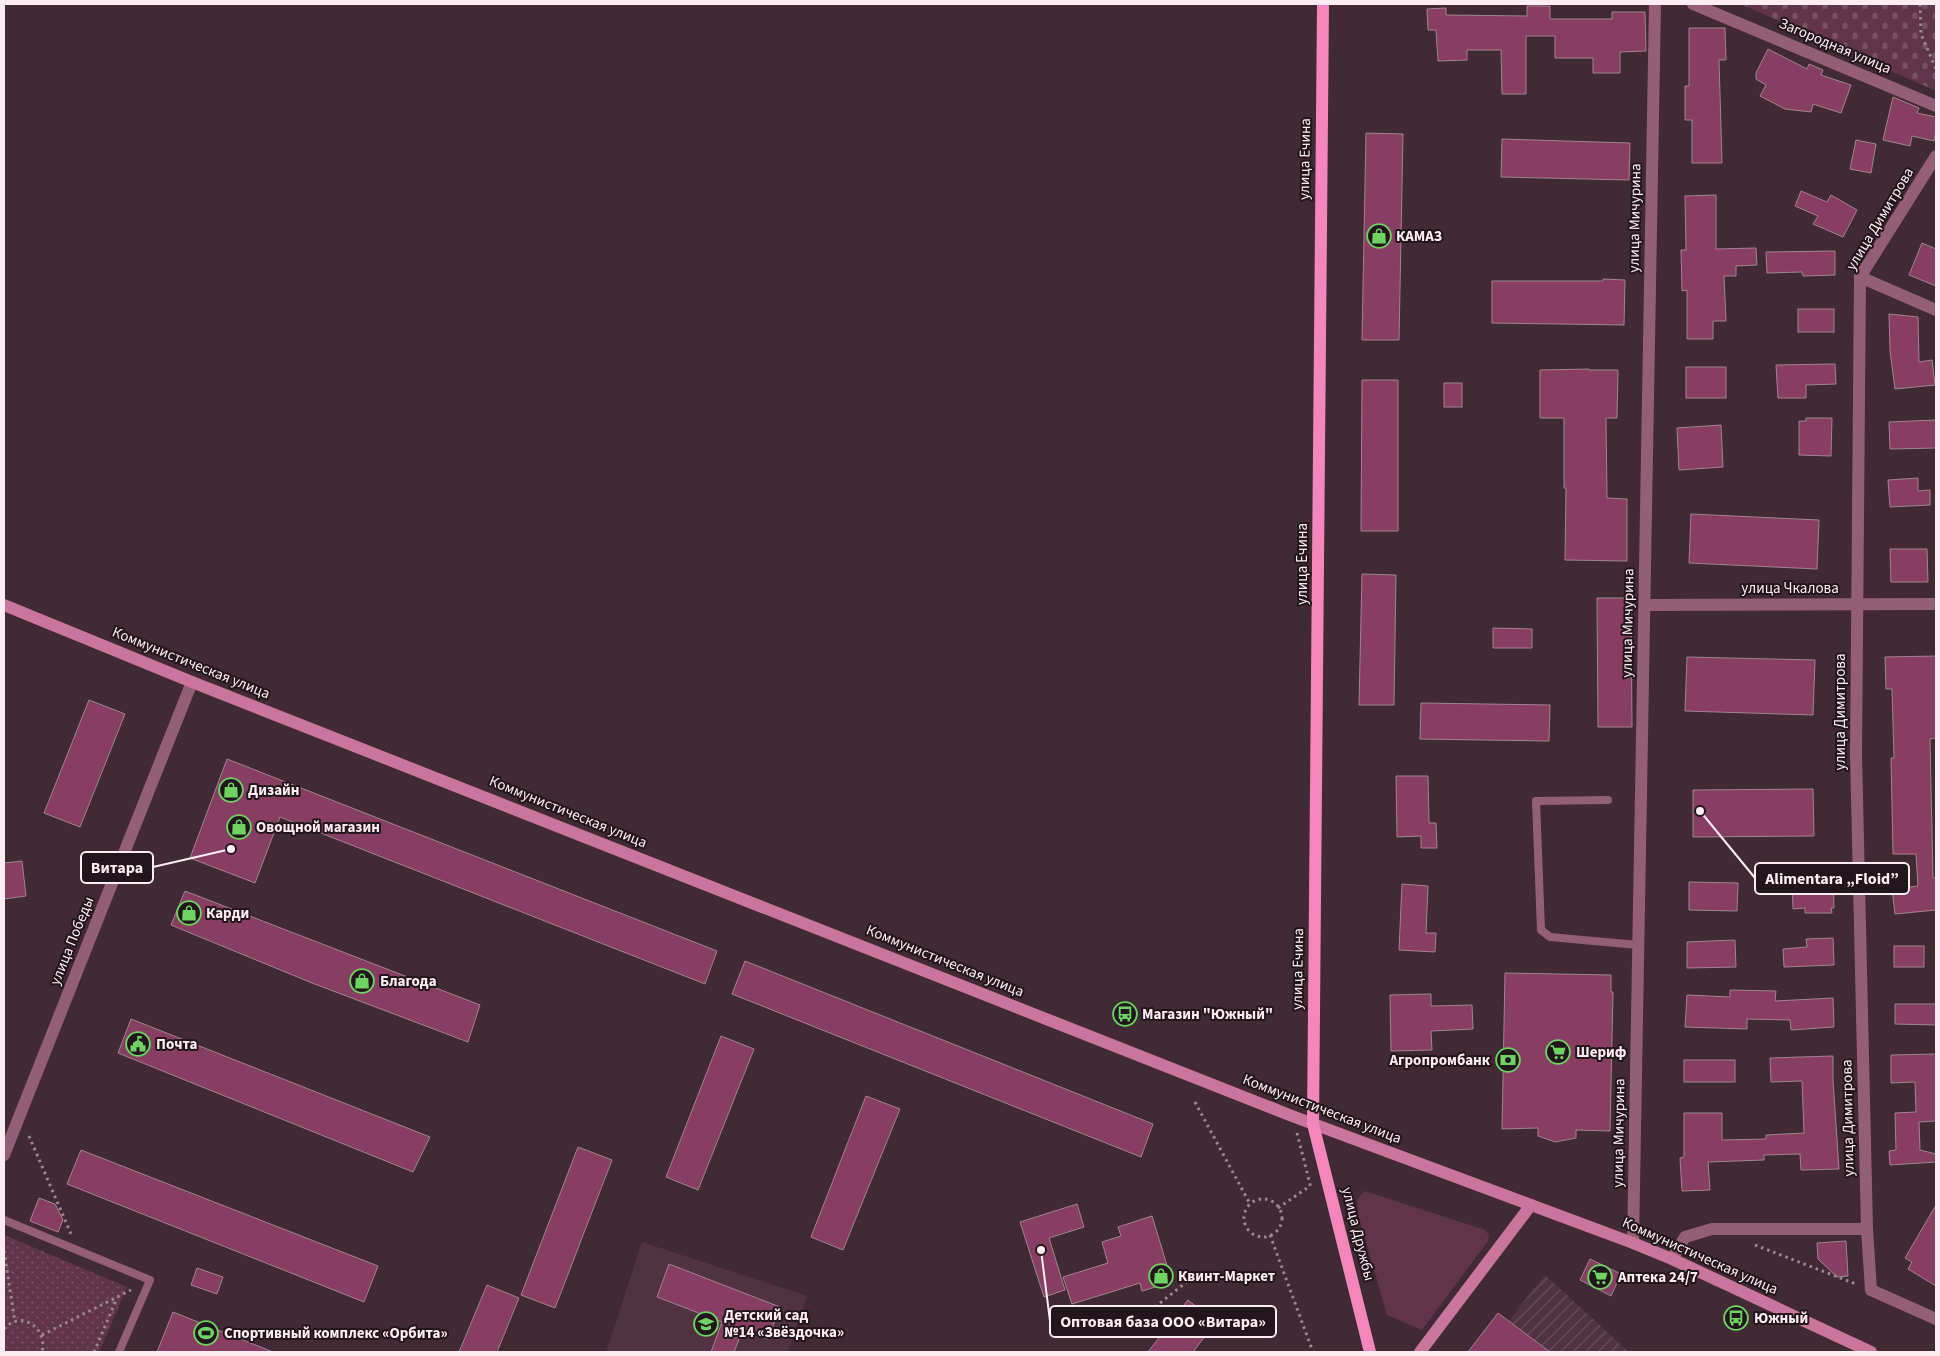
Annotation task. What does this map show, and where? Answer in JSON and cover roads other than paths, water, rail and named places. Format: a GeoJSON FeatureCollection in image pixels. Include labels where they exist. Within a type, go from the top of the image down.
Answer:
{"type":"FeatureCollection","features":[{"type":"Feature","properties":{"kind":"main road","name":"улица Ечина"},"geometry":{"type":"LineString","coordinates":[[1313,1124],[1323,4]]}},
{"type":"Feature","properties":{"kind":"main road","name":"Коммунистическая улица"},"geometry":{"type":"LineString","coordinates":[[4,605],[192,682],[1313,1124],[1633,1243],[1672,1259],[1871,1352]]}},
{"type":"Feature","properties":{"kind":"main road","name":"улица Дружбы"},"geometry":{"type":"LineString","coordinates":[[1313,1124],[1370,1352]]}},
{"type":"Feature","properties":{"kind":"main road"},"geometry":{"type":"LineString","coordinates":[[1420,1352],[1531,1205]]}},
{"type":"Feature","properties":{"kind":"street","name":"улица Мичурина"},"geometry":{"type":"LineString","coordinates":[[1633,1243],[1656,4]]}},
{"type":"Feature","properties":{"kind":"street","name":"Загородная улица"},"geometry":{"type":"LineString","coordinates":[[1693,4],[1936,106]]}},
{"type":"Feature","properties":{"kind":"street","name":"улица Димитрова"},"geometry":{"type":"LineString","coordinates":[[1936,156],[1860,277],[1856,764],[1867,1229],[1871,1290],[1936,1319]]}},
{"type":"Feature","properties":{"kind":"street"},"geometry":{"type":"LineString","coordinates":[[1860,277],[1936,310]]}},
{"type":"Feature","properties":{"kind":"street","name":"улица Чкалова"},"geometry":{"type":"LineString","coordinates":[[1645,605],[1936,604]]}},
{"type":"Feature","properties":{"kind":"street","name":"улица Победы"},"geometry":{"type":"LineString","coordinates":[[4,1155],[192,682]]}},
{"type":"Feature","properties":{"kind":"street"},"geometry":{"type":"LineString","coordinates":[[1672,1259],[1685,1237],[1712,1229],[1867,1229]]}},
{"type":"Feature","properties":{"kind":"lane"},"geometry":{"type":"LineString","coordinates":[[1608,800],[1536,801],[1541,930],[1550,937],[1638,945]]}},
{"type":"Feature","properties":{"kind":"lane"},"geometry":{"type":"LineString","coordinates":[[4,1220],[150,1280],[120,1352]]}},
{"type":"Feature","properties":{"kind":"place","name":"КАМАЗ"},"geometry":{"type":"Point","coordinates":[1379,236]}},
{"type":"Feature","properties":{"kind":"place","name":"Дизайн"},"geometry":{"type":"Point","coordinates":[231,790]}},
{"type":"Feature","properties":{"kind":"place","name":"Alimentara „Floid”"},"geometry":{"type":"Point","coordinates":[1700,811]}},
{"type":"Feature","properties":{"kind":"place","name":"Овощной магазин"},"geometry":{"type":"Point","coordinates":[239,827]}},
{"type":"Feature","properties":{"kind":"place","name":"Витара"},"geometry":{"type":"Point","coordinates":[231,849]}},
{"type":"Feature","properties":{"kind":"place","name":"Карди"},"geometry":{"type":"Point","coordinates":[189,913]}},
{"type":"Feature","properties":{"kind":"place","name":"Благода"},"geometry":{"type":"Point","coordinates":[362,981]}},
{"type":"Feature","properties":{"kind":"place","name":"Магазин \"Южный\""},"geometry":{"type":"Point","coordinates":[1125,1014]}},
{"type":"Feature","properties":{"kind":"place","name":"Почта"},"geometry":{"type":"Point","coordinates":[138,1044]}},
{"type":"Feature","properties":{"kind":"place","name":"Шериф"},"geometry":{"type":"Point","coordinates":[1558,1052]}},
{"type":"Feature","properties":{"kind":"place","name":"Агропромбанк"},"geometry":{"type":"Point","coordinates":[1508,1060]}},
{"type":"Feature","properties":{"kind":"place","name":"Оптовая база ООО «Витара»"},"geometry":{"type":"Point","coordinates":[1041,1250]}},
{"type":"Feature","properties":{"kind":"place","name":"Квинт-Маркет"},"geometry":{"type":"Point","coordinates":[1161,1276]}},
{"type":"Feature","properties":{"kind":"place","name":"Аптека 24/7"},"geometry":{"type":"Point","coordinates":[1600,1277]}},
{"type":"Feature","properties":{"kind":"place","name":"Южный"},"geometry":{"type":"Point","coordinates":[1736,1318]}},
{"type":"Feature","properties":{"kind":"place","name":"Детский сад №14 «Звёздочка»"},"geometry":{"type":"Point","coordinates":[706,1324]}},
{"type":"Feature","properties":{"kind":"place","name":"Спортивный комплекс «Орбита»"},"geometry":{"type":"Point","coordinates":[206,1333]}}]}
